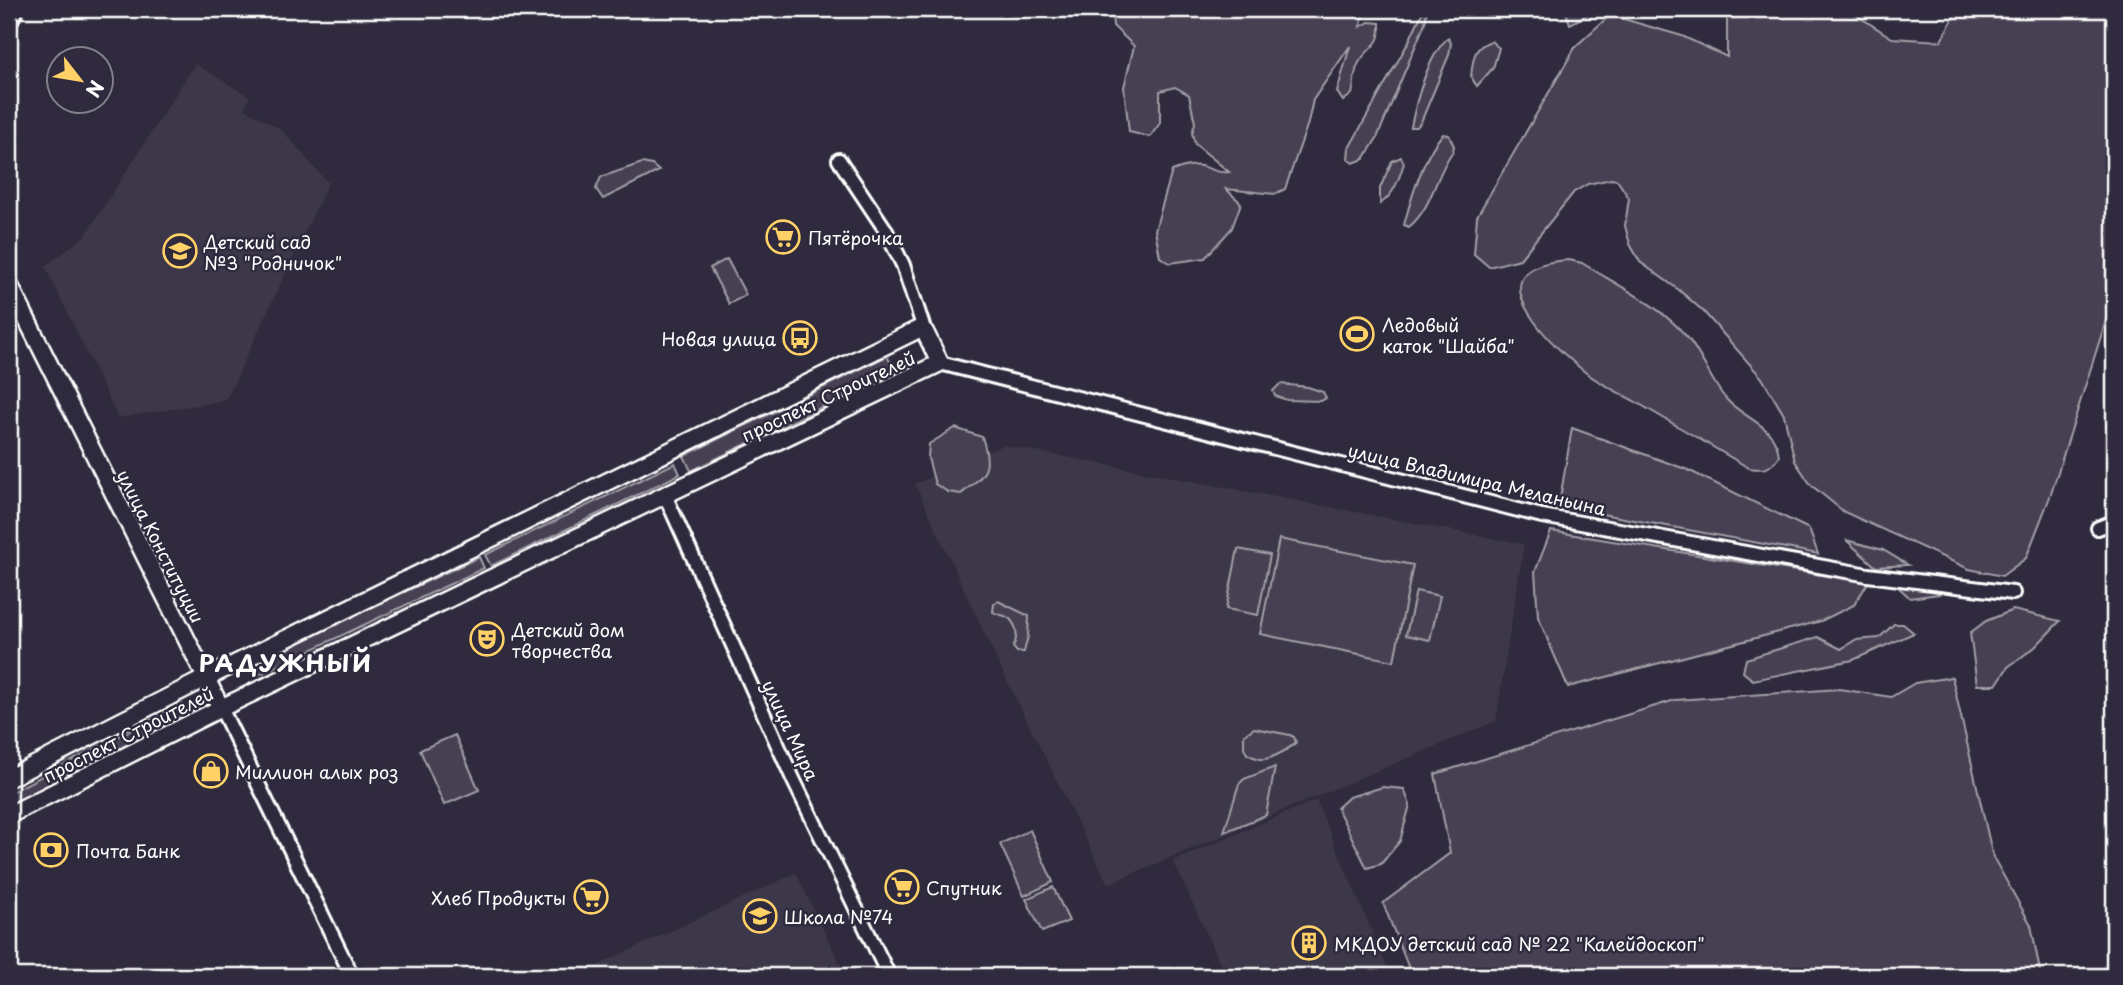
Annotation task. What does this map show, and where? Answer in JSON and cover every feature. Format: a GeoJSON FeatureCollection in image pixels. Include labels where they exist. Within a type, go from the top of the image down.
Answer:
{"type":"FeatureCollection","features":[{"type":"Feature","properties":{"kind":"street"},"geometry":{"type":"LineString","coordinates":[[9,21],[15,9]]}},
{"type":"Feature","properties":{"kind":"street"},"geometry":{"type":"LineString","coordinates":[[839,160],[885,229],[903,265],[925,332]]}},
{"type":"Feature","properties":{"kind":"street","name":"улица Конституции"},"geometry":{"type":"LineString","coordinates":[[9,284],[352,976]]}},
{"type":"Feature","properties":{"kind":"street","name":"проспект Строителей"},"geometry":{"type":"LineString","coordinates":[[9,778],[206,678],[919,329],[925,332],[940,363],[221,708],[9,816]]}},
{"type":"Feature","properties":{"kind":"street","name":"улица Владимира Меланьина"},"geometry":{"type":"LineString","coordinates":[[940,363],[1542,516],[1868,575],[2013,593]]}},
{"type":"Feature","properties":{"kind":"street","name":"улица Мира"},"geometry":{"type":"LineString","coordinates":[[666,495],[794,781],[889,976]]}},
{"type":"Feature","properties":{"kind":"street"},"geometry":{"type":"LineString","coordinates":[[2098,528],[2114,522]]}},
{"type":"Feature","properties":{"kind":"shaded area"},"geometry":{"type":"Polygon","coordinates":[[[1112,9],[1365,9],[1360,27],[1369,22],[1380,23],[1380,31],[1377,41],[1358,65],[1352,94],[1343,101],[1337,92],[1350,46],[1313,100],[1308,123],[1285,189],[1275,194],[1226,189],[1241,203],[1232,228],[1205,258],[1170,263],[1160,257],[1155,230],[1172,171],[1197,166],[1229,172],[1195,144],[1192,133],[1195,123],[1189,95],[1175,87],[1160,91],[1160,123],[1150,137],[1129,132],[1124,87],[1134,46],[1113,26],[1112,9]]]}},
{"type":"Feature","properties":{"kind":"shaded area"},"geometry":{"type":"Polygon","coordinates":[[[1565,9],[1591,9],[1591,13],[1570,24],[1565,9]]]}},
{"type":"Feature","properties":{"kind":"shaded area"},"geometry":{"type":"Polygon","coordinates":[[[1752,9],[1847,9],[1892,38],[1941,41],[1958,9],[2114,9],[2114,295],[2051,494],[2026,558],[2002,576],[1969,569],[1844,512],[1811,485],[1795,461],[1784,415],[1762,378],[1703,311],[1640,262],[1630,244],[1625,226],[1629,198],[1617,180],[1588,184],[1574,192],[1520,259],[1489,267],[1474,254],[1477,216],[1576,46],[1610,15],[1682,36],[1727,57],[1727,17],[1752,9]]]}},
{"type":"Feature","properties":{"kind":"shaded area"},"geometry":{"type":"Polygon","coordinates":[[[1427,11],[1425,23],[1377,138],[1364,159],[1353,163],[1348,159],[1349,148],[1422,13],[1427,11]]]}},
{"type":"Feature","properties":{"kind":"shaded area"},"geometry":{"type":"Polygon","coordinates":[[[1448,38],[1451,43],[1449,55],[1421,122],[1417,127],[1411,127],[1429,67],[1434,55],[1448,38]]]}},
{"type":"Feature","properties":{"kind":"shaded area"},"geometry":{"type":"Polygon","coordinates":[[[1491,41],[1499,48],[1493,68],[1477,86],[1471,77],[1473,59],[1477,50],[1491,41]]]}},
{"type":"Feature","properties":{"kind":"shaded area","name":"Детский сад №3 \"Родничок\""},"geometry":{"type":"Polygon","coordinates":[[[195,64],[250,97],[244,108],[283,131],[328,183],[226,400],[118,418],[45,266],[85,236],[195,64]]]}},
{"type":"Feature","properties":{"kind":"shaded area"},"geometry":{"type":"Polygon","coordinates":[[[1443,134],[1449,135],[1454,146],[1453,151],[1429,200],[1409,227],[1404,225],[1419,177],[1443,134]]]}},
{"type":"Feature","properties":{"kind":"shaded area"},"geometry":{"type":"Polygon","coordinates":[[[1401,157],[1404,163],[1398,181],[1389,196],[1380,204],[1380,188],[1392,161],[1401,157]]]}},
{"type":"Feature","properties":{"kind":"shaded area"},"geometry":{"type":"Polygon","coordinates":[[[642,163],[652,165],[659,171],[603,199],[596,189],[601,177],[642,163]]]}},
{"type":"Feature","properties":{"kind":"shaded area"},"geometry":{"type":"Polygon","coordinates":[[[727,259],[746,295],[729,304],[710,268],[727,259]]]}},
{"type":"Feature","properties":{"kind":"shaded area"},"geometry":{"type":"Polygon","coordinates":[[[1569,260],[1582,263],[1651,305],[1676,326],[1692,344],[1727,400],[1773,438],[1779,457],[1766,468],[1749,468],[1597,380],[1569,359],[1537,325],[1525,307],[1520,290],[1524,276],[1539,265],[1569,260]]]}},
{"type":"Feature","properties":{"kind":"shaded area"},"geometry":{"type":"Polygon","coordinates":[[[887,356],[895,371],[691,471],[684,456],[887,356]]]}},
{"type":"Feature","properties":{"kind":"shaded area"},"geometry":{"type":"Polygon","coordinates":[[[1280,384],[1308,387],[1323,392],[1326,398],[1321,401],[1287,400],[1275,396],[1273,391],[1280,384]]]}},
{"type":"Feature","properties":{"kind":"shaded area"},"geometry":{"type":"Polygon","coordinates":[[[955,428],[982,437],[987,457],[982,476],[961,494],[948,492],[935,484],[928,458],[929,444],[955,428]]]}},
{"type":"Feature","properties":{"kind":"shaded area"},"geometry":{"type":"Polygon","coordinates":[[[1572,428],[1688,470],[1809,529],[1818,554],[1575,509],[1560,499],[1572,428]]]}},
{"type":"Feature","properties":{"kind":"shaded area"},"geometry":{"type":"Polygon","coordinates":[[[1003,445],[1524,544],[1496,721],[1108,884],[1005,677],[915,484],[1003,445]]]}},
{"type":"Feature","properties":{"kind":"shaded area"},"geometry":{"type":"Polygon","coordinates":[[[675,463],[680,474],[491,566],[485,555],[675,463]]]}},
{"type":"Feature","properties":{"kind":"shaded area"},"geometry":{"type":"Polygon","coordinates":[[[1551,531],[1869,581],[1854,605],[1821,621],[1568,687],[1538,617],[1535,572],[1551,531]]]}},
{"type":"Feature","properties":{"kind":"shaded area"},"geometry":{"type":"Polygon","coordinates":[[[1279,539],[1413,565],[1394,661],[1260,634],[1279,539]]]}},
{"type":"Feature","properties":{"kind":"shaded area"},"geometry":{"type":"Polygon","coordinates":[[[1846,540],[1883,550],[1908,565],[1876,567],[1846,540]]]}},
{"type":"Feature","properties":{"kind":"shaded area"},"geometry":{"type":"Polygon","coordinates":[[[1238,549],[1270,555],[1258,615],[1226,609],[1238,549]]]}},
{"type":"Feature","properties":{"kind":"shaded area"},"geometry":{"type":"Polygon","coordinates":[[[479,557],[484,568],[254,677],[249,665],[479,557]]]}},
{"type":"Feature","properties":{"kind":"shaded area"},"geometry":{"type":"Polygon","coordinates":[[[1895,584],[1933,588],[1939,594],[1910,598],[1895,584]]]}},
{"type":"Feature","properties":{"kind":"shaded area"},"geometry":{"type":"Polygon","coordinates":[[[1416,591],[1440,596],[1430,640],[1406,635],[1416,591]]]}},
{"type":"Feature","properties":{"kind":"shaded area"},"geometry":{"type":"Polygon","coordinates":[[[998,601],[1029,616],[1024,652],[1017,652],[1013,647],[1016,632],[1013,622],[993,612],[994,604],[998,601]]]}},
{"type":"Feature","properties":{"kind":"shaded area"},"geometry":{"type":"Polygon","coordinates":[[[2013,610],[2060,621],[2035,647],[2008,667],[1996,685],[1977,685],[1970,633],[1986,621],[2013,610]]]}},
{"type":"Feature","properties":{"kind":"shaded area"},"geometry":{"type":"Polygon","coordinates":[[[1894,624],[1903,624],[1914,633],[1853,660],[1753,680],[1743,672],[1746,659],[1818,637],[1841,649],[1855,640],[1879,638],[1894,624]]]}},
{"type":"Feature","properties":{"kind":"shaded area"},"geometry":{"type":"Polygon","coordinates":[[[1952,677],[1993,857],[2031,925],[2041,976],[1412,976],[1383,903],[1450,853],[1435,774],[1675,700],[1839,689],[1891,697],[1915,683],[1952,677]]]}},
{"type":"Feature","properties":{"kind":"shaded area"},"geometry":{"type":"Polygon","coordinates":[[[182,704],[188,715],[9,807],[9,793],[182,704]]]}},
{"type":"Feature","properties":{"kind":"shaded area"},"geometry":{"type":"Polygon","coordinates":[[[1254,728],[1290,735],[1296,742],[1276,755],[1258,758],[1247,754],[1244,748],[1244,735],[1254,728]]]}},
{"type":"Feature","properties":{"kind":"shaded area"},"geometry":{"type":"Polygon","coordinates":[[[455,735],[479,790],[444,805],[420,750],[455,735]]]}},
{"type":"Feature","properties":{"kind":"shaded area"},"geometry":{"type":"Polygon","coordinates":[[[1275,767],[1266,815],[1224,832],[1239,784],[1244,779],[1275,767]]]}},
{"type":"Feature","properties":{"kind":"shaded area"},"geometry":{"type":"Polygon","coordinates":[[[1383,787],[1404,789],[1410,805],[1400,841],[1381,864],[1367,868],[1337,808],[1349,797],[1383,787]]]}},
{"type":"Feature","properties":{"kind":"shaded area"},"geometry":{"type":"Polygon","coordinates":[[[1316,800],[1391,976],[1226,976],[1173,861],[1316,800]]]}},
{"type":"Feature","properties":{"kind":"shaded area"},"geometry":{"type":"Polygon","coordinates":[[[1030,830],[1053,882],[1024,896],[1000,844],[1030,830]]]}},
{"type":"Feature","properties":{"kind":"shaded area","name":"Школа №74"},"geometry":{"type":"Polygon","coordinates":[[[796,873],[846,976],[577,976],[613,958],[796,873]]]}},
{"type":"Feature","properties":{"kind":"shaded area"},"geometry":{"type":"Polygon","coordinates":[[[1053,887],[1069,921],[1042,932],[1026,899],[1053,887]]]}},
{"type":"Feature","properties":{"kind":"place","name":"Пятёрочка"},"geometry":{"type":"Point","coordinates":[783,237]}},
{"type":"Feature","properties":{"kind":"place","name":"Детский сад №3 \"Родничок\""},"geometry":{"type":"Point","coordinates":[180,251]}},
{"type":"Feature","properties":{"kind":"place","name":"Ледовый каток \"Шайба\""},"geometry":{"type":"Point","coordinates":[1357,334]}},
{"type":"Feature","properties":{"kind":"place","name":"Новая улица"},"geometry":{"type":"Point","coordinates":[800,338]}},
{"type":"Feature","properties":{"kind":"place","name":"Детский дом творчества"},"geometry":{"type":"Point","coordinates":[487,639]}},
{"type":"Feature","properties":{"kind":"place","name":"Миллион алых роз"},"geometry":{"type":"Point","coordinates":[211,771]}},
{"type":"Feature","properties":{"kind":"place","name":"Почта Банк"},"geometry":{"type":"Point","coordinates":[51,850]}},
{"type":"Feature","properties":{"kind":"place","name":"Спутник"},"geometry":{"type":"Point","coordinates":[902,887]}},
{"type":"Feature","properties":{"kind":"place","name":"Хлеб Продукты"},"geometry":{"type":"Point","coordinates":[591,897]}},
{"type":"Feature","properties":{"kind":"place","name":"Школа №74"},"geometry":{"type":"Point","coordinates":[760,916]}},
{"type":"Feature","properties":{"kind":"place","name":"МКДОУ детский сад № 22 \"Калейдоскоп\""},"geometry":{"type":"Point","coordinates":[1309,943]}},
{"type":"Feature","properties":{"kind":"district","name":"РАДУЖНЫЙ"},"geometry":{"type":"Point","coordinates":[286,662]}}]}
